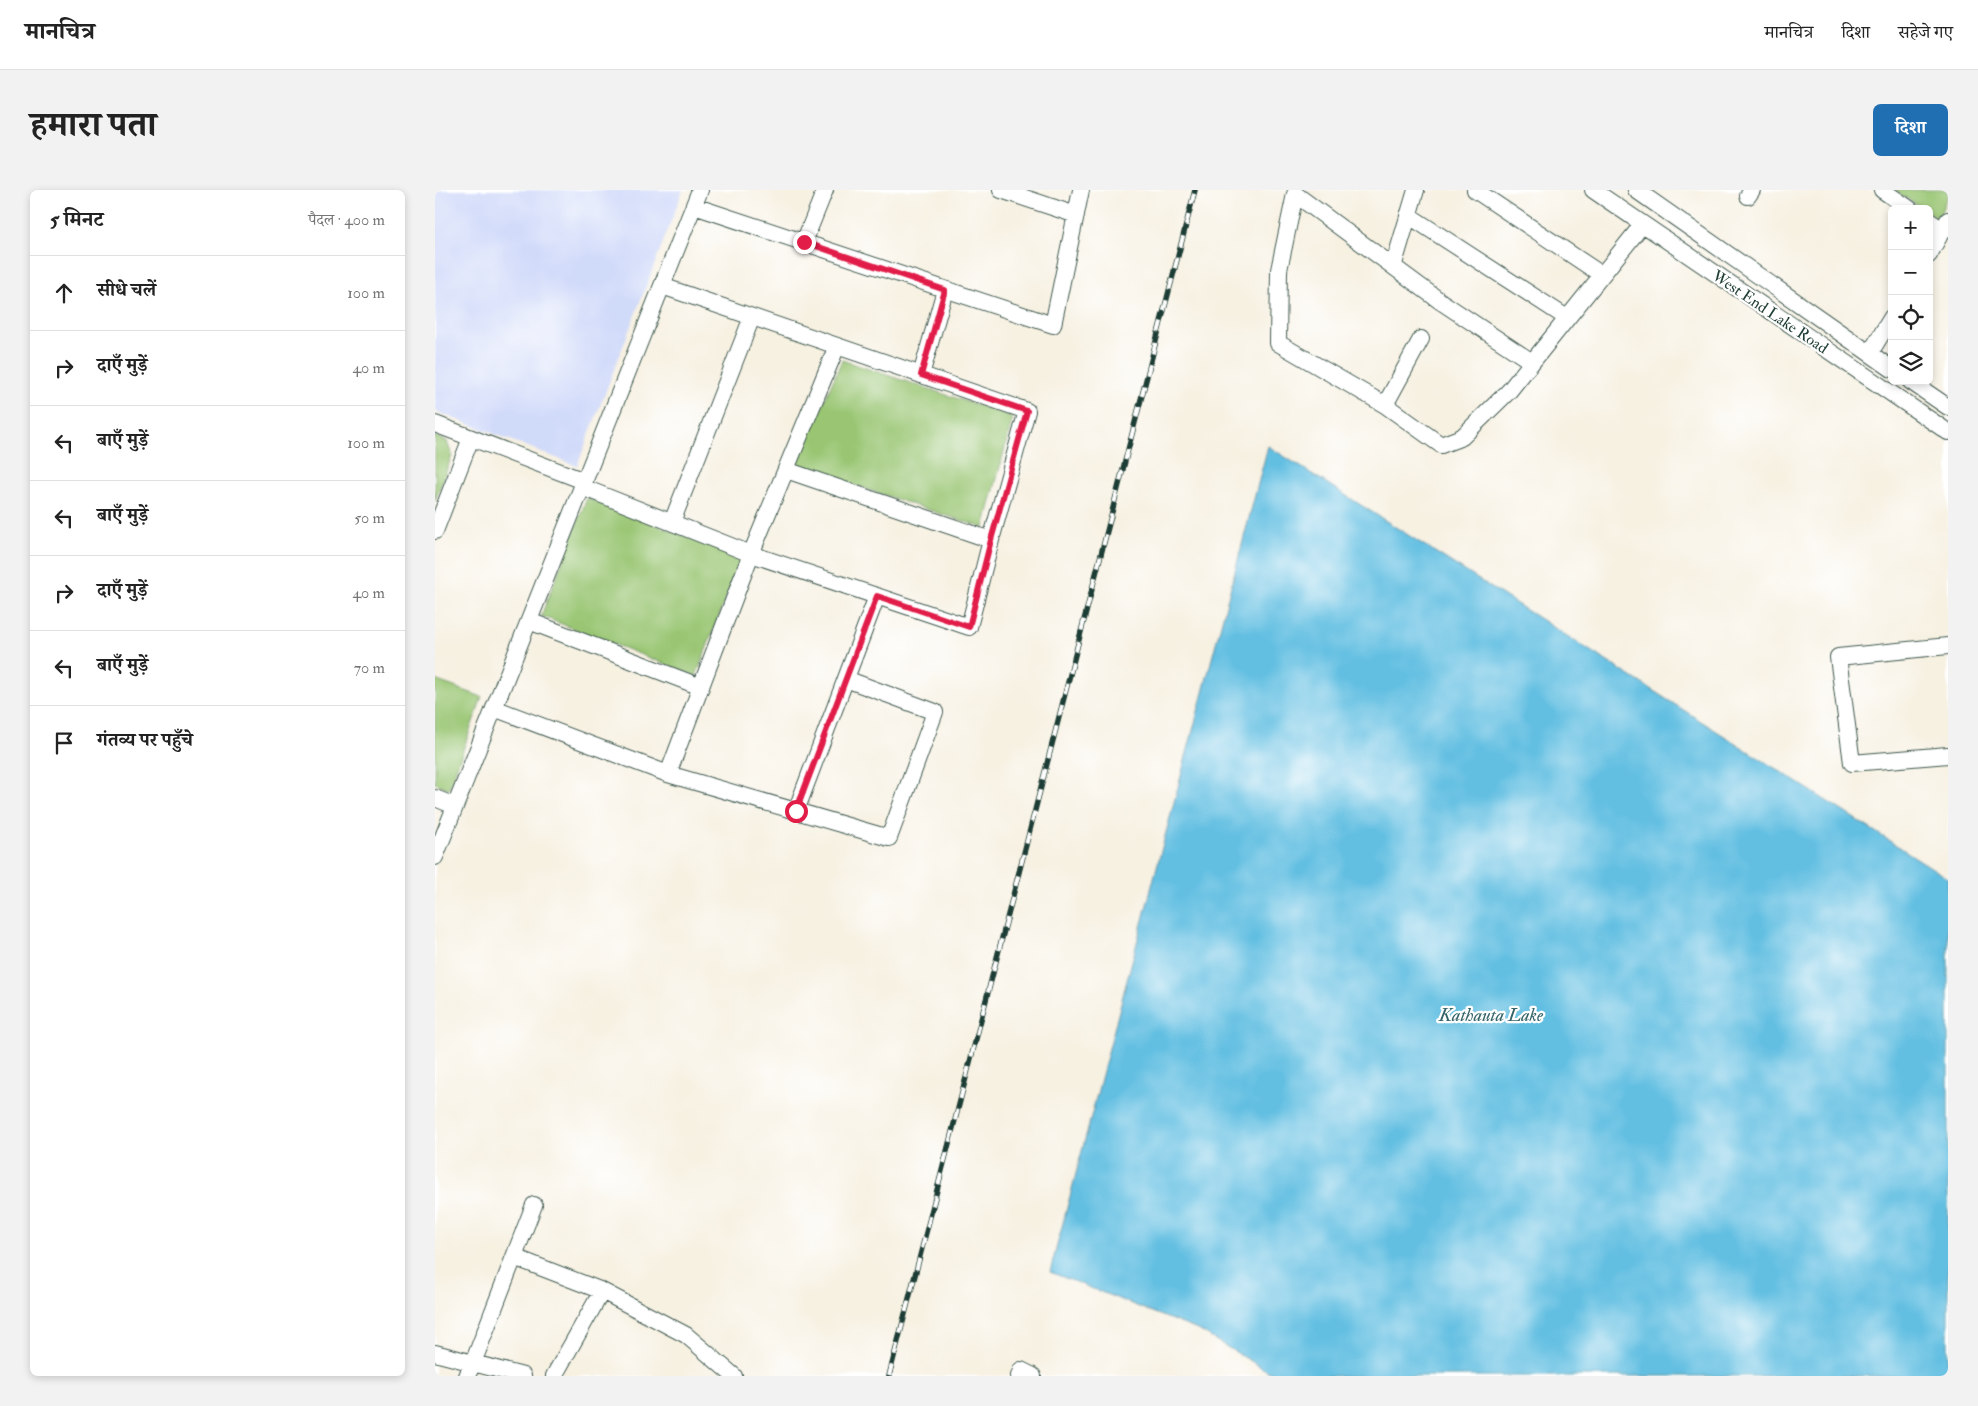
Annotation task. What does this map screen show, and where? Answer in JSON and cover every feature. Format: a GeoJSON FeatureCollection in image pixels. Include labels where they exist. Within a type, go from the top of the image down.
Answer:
{"type":"FeatureCollection","features":[{"type":"Feature","properties":{"kind":"street"},"geometry":{"type":"LineString","coordinates":[[435,857],[700,190]]}},
{"type":"Feature","properties":{"kind":"street"},"geometry":{"type":"LineString","coordinates":[[804,242],[825,190]]}},
{"type":"Feature","properties":{"kind":"street"},"geometry":{"type":"LineString","coordinates":[[1001,190],[1076,215]]}},
{"type":"Feature","properties":{"kind":"street"},"geometry":{"type":"LineString","coordinates":[[694,206],[1053,324],[1081,190]]}},
{"type":"Feature","properties":{"kind":"street"},"geometry":{"type":"LineString","coordinates":[[1394,264],[1416,190]]}},
{"type":"Feature","properties":{"kind":"street"},"geometry":{"type":"LineString","coordinates":[[1475,190],[1602,275]]}},
{"type":"Feature","properties":{"kind":"street","name":"West End Lake Road"},"geometry":{"type":"LineString","coordinates":[[1593,190],[1948,432]]}},
{"type":"Feature","properties":{"kind":"street","name":"West End Lake Road"},"geometry":{"type":"LineString","coordinates":[[1636,190],[1888,366]]}},
{"type":"Feature","properties":{"kind":"street"},"geometry":{"type":"LineString","coordinates":[[1882,190],[1904,205]]}},
{"type":"Feature","properties":{"kind":"street"},"geometry":{"type":"LineString","coordinates":[[1532,362],[1440,301],[1295,194],[1279,270],[1278,343],[1385,405],[1441,445],[1462,437],[1509,391],[1643,225]]}},
{"type":"Feature","properties":{"kind":"street"},"geometry":{"type":"LineString","coordinates":[[1408,215],[1567,318]]}},
{"type":"Feature","properties":{"kind":"street"},"geometry":{"type":"LineString","coordinates":[[1932,250],[1946,226],[1933,223]]}},
{"type":"Feature","properties":{"kind":"street"},"geometry":{"type":"LineString","coordinates":[[435,424],[751,554],[969,627],[1027,411],[662,286]]}},
{"type":"Feature","properties":{"kind":"street"},"geometry":{"type":"LineString","coordinates":[[921,375],[945,290]]}},
{"type":"Feature","properties":{"kind":"street"},"geometry":{"type":"LineString","coordinates":[[671,522],[752,317]]}},
{"type":"Feature","properties":{"kind":"street"},"geometry":{"type":"LineString","coordinates":[[1870,353],[1888,324]]}},
{"type":"Feature","properties":{"kind":"street"},"geometry":{"type":"LineString","coordinates":[[1385,405],[1421,339]]}},
{"type":"Feature","properties":{"kind":"street"},"geometry":{"type":"LineString","coordinates":[[668,774],[751,554],[837,346]]}},
{"type":"Feature","properties":{"kind":"street"},"geometry":{"type":"LineString","coordinates":[[1916,385],[1948,407]]}},
{"type":"Feature","properties":{"kind":"street"},"geometry":{"type":"LineString","coordinates":[[435,531],[471,438]]}},
{"type":"Feature","properties":{"kind":"street"},"geometry":{"type":"LineString","coordinates":[[786,470],[991,540]]}},
{"type":"Feature","properties":{"kind":"street"},"geometry":{"type":"LineString","coordinates":[[796,811],[877,596]]}},
{"type":"Feature","properties":{"kind":"street"},"geometry":{"type":"LineString","coordinates":[[529,621],[701,686]]}},
{"type":"Feature","properties":{"kind":"street"},"geometry":{"type":"LineString","coordinates":[[1948,646],[1838,657],[1852,763],[1948,755]]}},
{"type":"Feature","properties":{"kind":"street"},"geometry":{"type":"LineString","coordinates":[[494,708],[668,774],[889,838],[935,712],[846,679]]}},
{"type":"Feature","properties":{"kind":"street"},"geometry":{"type":"LineString","coordinates":[[435,798],[455,806]]}},
{"type":"Feature","properties":{"kind":"street"},"geometry":{"type":"LineString","coordinates":[[470,1369],[535,1205]]}},
{"type":"Feature","properties":{"kind":"street"},"geometry":{"type":"LineString","coordinates":[[514,1257],[602,1291],[686,1335],[730,1375]]}},
{"type":"Feature","properties":{"kind":"street"},"geometry":{"type":"LineString","coordinates":[[554,1376],[602,1291]]}},
{"type":"Feature","properties":{"kind":"street"},"geometry":{"type":"LineString","coordinates":[[435,1353],[470,1369],[523,1376]]}},
{"type":"Feature","properties":{"kind":"street"},"geometry":{"type":"LineString","coordinates":[[1019,1376],[1021,1370],[1033,1376]]}},
{"type":"Feature","properties":{"kind":"shaded area"},"geometry":{"type":"Polygon","coordinates":[[[435,190],[683,190],[577,466],[435,411],[435,190]]]}},
{"type":"Feature","properties":{"kind":"green space"},"geometry":{"type":"Polygon","coordinates":[[[1894,190],[1948,190],[1948,195],[1938,219],[1933,216],[1933,205],[1917,205],[1894,190]]]}},
{"type":"Feature","properties":{"kind":"green space"},"geometry":{"type":"Polygon","coordinates":[[[842,360],[1013,417],[984,528],[796,466],[842,360]]]}},
{"type":"Feature","properties":{"kind":"green space"},"geometry":{"type":"Polygon","coordinates":[[[435,436],[447,441],[452,456],[435,501],[435,436]]]}},
{"type":"Feature","properties":{"kind":"green space"},"geometry":{"type":"Polygon","coordinates":[[[587,498],[741,558],[696,676],[541,616],[587,498]]]}},
{"type":"Feature","properties":{"kind":"green space"},"geometry":{"type":"Polygon","coordinates":[[[435,680],[482,697],[449,789],[435,783],[435,680]]]}},
{"type":"Feature","properties":{"kind":"water","name":"Kathauta Lake"},"geometry":{"type":"Polygon","coordinates":[[[1268,446],[1948,878],[1948,1376],[1276,1376],[1200,1331],[1050,1272],[1268,446]]]}},
{"type":"Feature","properties":{"kind":"railway"},"geometry":{"type":"LineString","coordinates":[[889,1376],[1195,190]]}},
{"type":"Feature","properties":{"kind":"route"},"geometry":{"type":"LineString","coordinates":[[796,811],[877,596],[969,627],[1027,411],[921,375],[945,290],[804,242]]}}]}
